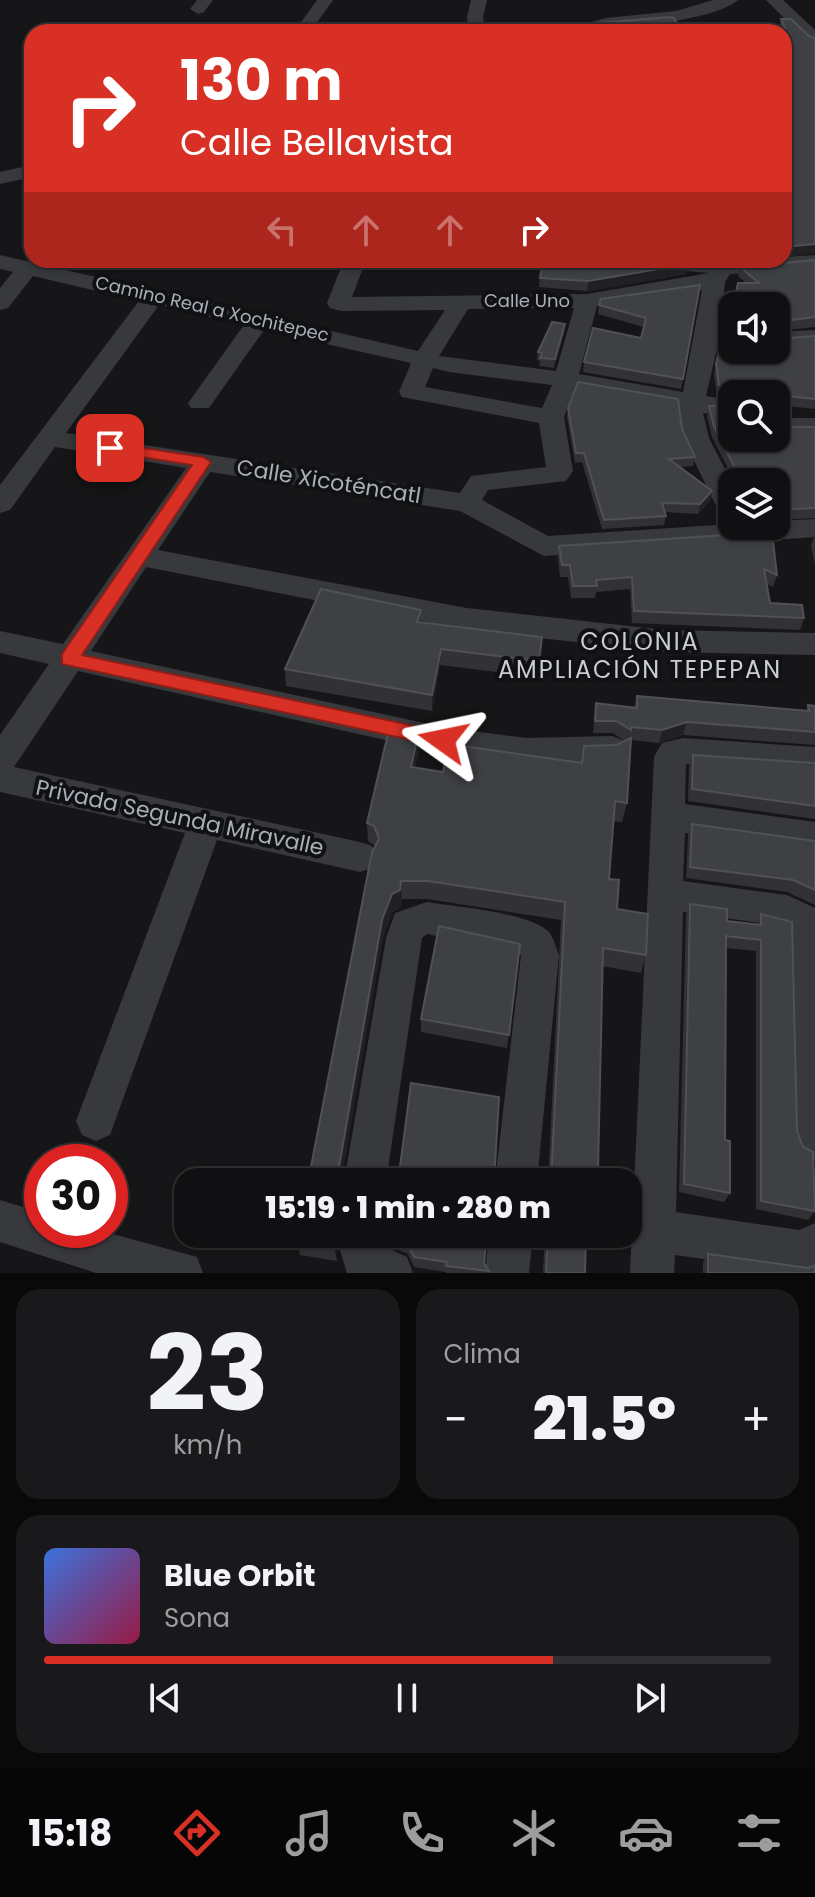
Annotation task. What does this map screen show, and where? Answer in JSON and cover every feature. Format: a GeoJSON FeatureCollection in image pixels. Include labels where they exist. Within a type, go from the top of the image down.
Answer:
{"type":"FeatureCollection","features":[{"type":"Feature","properties":{"kind":"street"},"geometry":{"type":"LineString","coordinates":[[308,24],[325,0]]}},
{"type":"Feature","properties":{"kind":"street"},"geometry":{"type":"LineString","coordinates":[[476,24],[479,0]]}},
{"type":"Feature","properties":{"kind":"street"},"geometry":{"type":"LineString","coordinates":[[605,0],[606,23]]}},
{"type":"Feature","properties":{"kind":"street"},"geometry":{"type":"LineString","coordinates":[[602,24],[679,24],[730,0]]}},
{"type":"Feature","properties":{"kind":"street"},"geometry":{"type":"LineString","coordinates":[[774,0],[815,39]]}},
{"type":"Feature","properties":{"kind":"street"},"geometry":{"type":"LineString","coordinates":[[0,178],[24,173]]}},
{"type":"Feature","properties":{"kind":"street"},"geometry":{"type":"LineString","coordinates":[[792,261],[815,261]]}},
{"type":"Feature","properties":{"kind":"street","name":"Camino Real a Xochitepec"},"geometry":{"type":"LineString","coordinates":[[0,262],[260,319],[449,365],[566,379],[718,405]]}},
{"type":"Feature","properties":{"kind":"street","name":"Calle Uno"},"geometry":{"type":"LineString","coordinates":[[352,268],[338,303],[587,301],[710,269]]}},
{"type":"Feature","properties":{"kind":"street"},"geometry":{"type":"LineString","coordinates":[[0,303],[27,269]]}},
{"type":"Feature","properties":{"kind":"street"},"geometry":{"type":"LineString","coordinates":[[710,269],[707,340],[690,400],[696,438],[718,481]]}},
{"type":"Feature","properties":{"kind":"street"},"geometry":{"type":"LineString","coordinates":[[0,504],[154,296]]}},
{"type":"Feature","properties":{"kind":"street"},"geometry":{"type":"LineString","coordinates":[[462,301],[425,359],[410,389],[414,395],[551,417]]}},
{"type":"Feature","properties":{"kind":"street"},"geometry":{"type":"LineString","coordinates":[[587,301],[566,379],[551,417],[560,471],[557,475],[480,482],[467,503],[544,546],[718,525]]}},
{"type":"Feature","properties":{"kind":"street"},"geometry":{"type":"LineString","coordinates":[[200,403],[260,319]]}},
{"type":"Feature","properties":{"kind":"street"},"geometry":{"type":"LineString","coordinates":[[790,338],[815,337]]}},
{"type":"Feature","properties":{"kind":"street"},"geometry":{"type":"LineString","coordinates":[[707,340],[718,340]]}},
{"type":"Feature","properties":{"kind":"street"},"geometry":{"type":"LineString","coordinates":[[790,426],[815,426]]}},
{"type":"Feature","properties":{"kind":"street","name":"Calle Xicoténcatl"},"geometry":{"type":"LineString","coordinates":[[48,438],[467,503]]}},
{"type":"Feature","properties":{"kind":"street"},"geometry":{"type":"LineString","coordinates":[[0,761],[203,462]]}},
{"type":"Feature","properties":{"kind":"street"},"geometry":{"type":"LineString","coordinates":[[790,526],[815,528]]}},
{"type":"Feature","properties":{"kind":"street"},"geometry":{"type":"LineString","coordinates":[[139,556],[467,619],[665,641],[815,644]]}},
{"type":"Feature","properties":{"kind":"street"},"geometry":{"type":"LineString","coordinates":[[0,642],[443,740],[526,751],[612,749]]}},
{"type":"Feature","properties":{"kind":"street"},"geometry":{"type":"LineString","coordinates":[[652,1273],[670,757],[674,752],[815,760]]}},
{"type":"Feature","properties":{"kind":"street","name":"Privada Segunda Miravalle"},"geometry":{"type":"LineString","coordinates":[[0,778],[360,857]]}},
{"type":"Feature","properties":{"kind":"street"},"geometry":{"type":"LineString","coordinates":[[667,816],[815,837]]}},
{"type":"Feature","properties":{"kind":"street"},"geometry":{"type":"LineString","coordinates":[[96,1121],[206,824]]}},
{"type":"Feature","properties":{"kind":"street"},"geometry":{"type":"LineString","coordinates":[[665,894],[787,911],[804,920],[808,930],[815,1140]]}},
{"type":"Feature","properties":{"kind":"street"},"geometry":{"type":"LineString","coordinates":[[367,1168],[404,938],[408,925],[427,918],[525,937],[537,945],[540,955],[517,1168]]}},
{"type":"Feature","properties":{"kind":"street"},"geometry":{"type":"LineString","coordinates":[[0,1221],[134,1263],[181,1273]]}},
{"type":"Feature","properties":{"kind":"street"},"geometry":{"type":"LineString","coordinates":[[652,1230],[800,1252],[815,1245]]}},
{"type":"Feature","properties":{"kind":"street"},"geometry":{"type":"LineString","coordinates":[[360,1248],[363,1259],[391,1273]]}},
{"type":"Feature","properties":{"kind":"street"},"geometry":{"type":"LineString","coordinates":[[507,1273],[510,1248]]}},
{"type":"Feature","properties":{"kind":"building"},"geometry":{"type":"Polygon","coordinates":[[[669,17],[678,24],[588,24],[669,17]]]}},
{"type":"Feature","properties":{"kind":"building"},"geometry":{"type":"Polygon","coordinates":[[[781,19],[791,19],[815,38],[815,244],[792,246],[792,24],[783,24],[781,19]]]}},
{"type":"Feature","properties":{"kind":"building"},"geometry":{"type":"Polygon","coordinates":[[[815,260],[815,317],[790,320],[790,292],[736,292],[738,283],[759,283],[741,268],[792,268],[792,262],[815,260]]]}},
{"type":"Feature","properties":{"kind":"building"},"geometry":{"type":"Polygon","coordinates":[[[542,268],[664,268],[588,281],[540,278],[542,268]]]}},
{"type":"Feature","properties":{"kind":"building"},"geometry":{"type":"Polygon","coordinates":[[[700,285],[683,379],[584,362],[593,328],[641,338],[646,318],[599,305],[601,299],[700,285]]]}},
{"type":"Feature","properties":{"kind":"building"},"geometry":{"type":"Polygon","coordinates":[[[552,322],[565,324],[555,359],[540,358],[542,353],[538,352],[552,322]]]}},
{"type":"Feature","properties":{"kind":"building"},"geometry":{"type":"Polygon","coordinates":[[[815,336],[815,399],[790,396],[790,380],[718,380],[716,364],[718,356],[718,364],[790,364],[790,338],[815,336]]]}},
{"type":"Feature","properties":{"kind":"building"},"geometry":{"type":"Polygon","coordinates":[[[578,382],[678,399],[682,429],[695,457],[669,459],[712,491],[700,504],[662,503],[666,516],[604,520],[584,453],[576,453],[568,408],[578,382]]]}},
{"type":"Feature","properties":{"kind":"building"},"geometry":{"type":"Polygon","coordinates":[[[709,406],[718,406],[718,435],[709,406]]]}},
{"type":"Feature","properties":{"kind":"building"},"geometry":{"type":"Polygon","coordinates":[[[790,427],[815,427],[815,508],[790,509],[790,468],[735,468],[727,452],[790,452],[790,427]]]}},
{"type":"Feature","properties":{"kind":"building"},"geometry":{"type":"Polygon","coordinates":[[[718,536],[718,540],[773,540],[777,575],[764,569],[770,603],[802,605],[804,618],[634,611],[632,577],[596,580],[597,586],[573,586],[570,565],[562,565],[559,546],[718,536]]]}},
{"type":"Feature","properties":{"kind":"building"},"geometry":{"type":"Polygon","coordinates":[[[321,589],[421,610],[417,622],[542,637],[539,661],[441,649],[432,695],[285,669],[321,589]]]}},
{"type":"Feature","properties":{"kind":"building"},"geometry":{"type":"Polygon","coordinates":[[[637,696],[809,711],[808,705],[815,706],[815,732],[687,722],[662,730],[631,727],[631,730],[616,721],[595,721],[596,703],[637,708],[637,696]]]}},
{"type":"Feature","properties":{"kind":"building"},"geometry":{"type":"Polygon","coordinates":[[[390,725],[419,731],[411,767],[443,772],[449,744],[582,763],[584,746],[616,745],[631,738],[627,803],[615,801],[609,879],[619,880],[617,909],[648,914],[646,955],[603,948],[598,1168],[552,1168],[565,902],[428,881],[401,881],[400,890],[392,894],[382,920],[341,1168],[311,1168],[372,852],[379,839],[374,826],[367,823],[390,725]]]}},
{"type":"Feature","properties":{"kind":"building"},"geometry":{"type":"Polygon","coordinates":[[[693,755],[815,763],[815,806],[692,789],[693,755]]]}},
{"type":"Feature","properties":{"kind":"building"},"geometry":{"type":"Polygon","coordinates":[[[692,824],[815,841],[815,890],[793,880],[690,867],[692,824]]]}},
{"type":"Feature","properties":{"kind":"building"},"geometry":{"type":"Polygon","coordinates":[[[690,904],[727,909],[727,921],[761,925],[761,914],[792,922],[797,1131],[803,1147],[813,1152],[815,1211],[761,1201],[761,940],[726,936],[725,1140],[730,1141],[730,1193],[684,1184],[690,904]]]}},
{"type":"Feature","properties":{"kind":"building"},"geometry":{"type":"Polygon","coordinates":[[[439,926],[520,944],[509,1035],[421,1019],[439,926]]]}},
{"type":"Feature","properties":{"kind":"building"},"geometry":{"type":"Polygon","coordinates":[[[411,1083],[499,1097],[495,1168],[400,1168],[411,1083]]]}},
{"type":"Feature","properties":{"kind":"building"},"geometry":{"type":"Polygon","coordinates":[[[410,1248],[486,1248],[484,1263],[489,1271],[446,1266],[447,1262],[414,1257],[410,1248]]]}},
{"type":"Feature","properties":{"kind":"building"},"geometry":{"type":"Polygon","coordinates":[[[547,1248],[586,1248],[585,1273],[546,1273],[547,1248]]]}},
{"type":"Feature","properties":{"kind":"building"},"geometry":{"type":"Polygon","coordinates":[[[708,1254],[808,1268],[815,1265],[815,1273],[708,1273],[708,1254]]]}},
{"type":"Feature","properties":{"kind":"district","name":"COLONIA AMPLIACIÓN TEPEPAN"},"geometry":{"type":"Point","coordinates":[640,656]}},
{"type":"Feature","properties":{"kind":"route"},"geometry":{"type":"LineString","coordinates":[[110,448],[203,462],[69,659],[443,740]]}}]}
